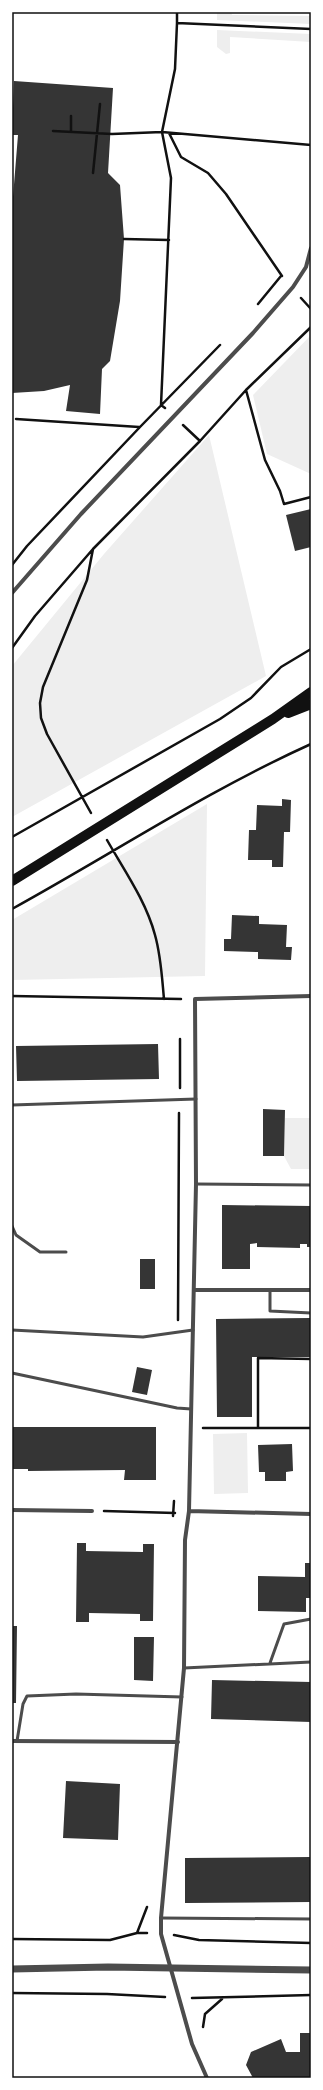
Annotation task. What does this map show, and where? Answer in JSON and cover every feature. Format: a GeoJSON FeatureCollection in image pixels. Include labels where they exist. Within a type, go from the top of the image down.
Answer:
{"type":"FeatureCollection","features":[{"type":"Feature","properties":{"kind":"main road"},"geometry":{"type":"LineString","coordinates":[[12,881],[273,719],[311,692]]}},
{"type":"Feature","properties":{"kind":"main road"},"geometry":{"type":"LineString","coordinates":[[273,719],[311,704]]}},
{"type":"Feature","properties":{"kind":"street"},"geometry":{"type":"LineString","coordinates":[[12,593],[81,514],[253,333],[293,287],[306,267],[311,248]]}},
{"type":"Feature","properties":{"kind":"street"},"geometry":{"type":"LineString","coordinates":[[207,2078],[192,2044],[162,1934],[161,1918],[184,1668],[185,1540],[189,1511],[196,1184],[195,999],[311,996]]}},
{"type":"Feature","properties":{"kind":"street"},"geometry":{"type":"LineString","coordinates":[[194,1290],[311,1290]]}},
{"type":"Feature","properties":{"kind":"street"},"geometry":{"type":"LineString","coordinates":[[12,1510],[92,1511]]}},
{"type":"Feature","properties":{"kind":"street"},"geometry":{"type":"LineString","coordinates":[[189,1511],[311,1514]]}},
{"type":"Feature","properties":{"kind":"street"},"geometry":{"type":"LineString","coordinates":[[12,1741],[178,1742]]}},
{"type":"Feature","properties":{"kind":"street"},"geometry":{"type":"LineString","coordinates":[[12,1969],[108,1967],[311,1970]]}},
{"type":"Feature","properties":{"kind":"lane"},"geometry":{"type":"LineString","coordinates":[[12,1104],[196,1099]]}},
{"type":"Feature","properties":{"kind":"lane"},"geometry":{"type":"LineString","coordinates":[[196,1184],[311,1185]]}},
{"type":"Feature","properties":{"kind":"lane"},"geometry":{"type":"LineString","coordinates":[[12,1226],[16,1235],[40,1252],[66,1252]]}},
{"type":"Feature","properties":{"kind":"lane"},"geometry":{"type":"LineString","coordinates":[[270,1290],[270,1311],[311,1313]]}},
{"type":"Feature","properties":{"kind":"lane"},"geometry":{"type":"LineString","coordinates":[[12,1330],[143,1336],[193,1330]]}},
{"type":"Feature","properties":{"kind":"lane"},"geometry":{"type":"LineString","coordinates":[[12,1373],[177,1408],[191,1409]]}},
{"type":"Feature","properties":{"kind":"lane"},"geometry":{"type":"LineString","coordinates":[[270,1663],[284,1624],[311,1619]]}},
{"type":"Feature","properties":{"kind":"lane"},"geometry":{"type":"LineString","coordinates":[[184,1668],[311,1662]]}},
{"type":"Feature","properties":{"kind":"lane"},"geometry":{"type":"LineString","coordinates":[[17,1741],[23,1704],[26,1696],[76,1694],[182,1697]]}},
{"type":"Feature","properties":{"kind":"lane"},"geometry":{"type":"LineString","coordinates":[[161,1918],[311,1920]]}},
{"type":"Feature","properties":{"kind":"path"},"geometry":{"type":"LineString","coordinates":[[177,12],[175,69],[162,132],[171,178],[162,405],[200,442]]}},
{"type":"Feature","properties":{"kind":"path"},"geometry":{"type":"LineString","coordinates":[[176,23],[311,29]]}},
{"type":"Feature","properties":{"kind":"path"},"geometry":{"type":"LineString","coordinates":[[92,174],[98,133],[100,104]]}},
{"type":"Feature","properties":{"kind":"path"},"geometry":{"type":"LineString","coordinates":[[71,116],[71,132]]}},
{"type":"Feature","properties":{"kind":"path"},"geometry":{"type":"LineString","coordinates":[[53,131],[98,133],[162,132],[311,145]]}},
{"type":"Feature","properties":{"kind":"path"},"geometry":{"type":"LineString","coordinates":[[169,133],[181,157],[208,174],[226,194],[282,276],[311,309]]}},
{"type":"Feature","properties":{"kind":"path"},"geometry":{"type":"LineString","coordinates":[[124,239],[169,240]]}},
{"type":"Feature","properties":{"kind":"path"},"geometry":{"type":"LineString","coordinates":[[257,305],[282,276]]}},
{"type":"Feature","properties":{"kind":"path"},"geometry":{"type":"LineString","coordinates":[[12,648],[35,616],[93,549],[200,442],[246,390],[311,327]]}},
{"type":"Feature","properties":{"kind":"path"},"geometry":{"type":"LineString","coordinates":[[12,565],[27,546],[140,427],[221,345]]}},
{"type":"Feature","properties":{"kind":"path"},"geometry":{"type":"LineString","coordinates":[[246,390],[265,460],[280,491],[284,504],[311,497]]}},
{"type":"Feature","properties":{"kind":"path"},"geometry":{"type":"LineString","coordinates":[[16,419],[140,427]]}},
{"type":"Feature","properties":{"kind":"path"},"geometry":{"type":"LineString","coordinates":[[46,734],[41,711],[43,687],[87,580],[93,549]]}},
{"type":"Feature","properties":{"kind":"path"},"geometry":{"type":"LineString","coordinates":[[12,837],[220,719],[251,698],[281,667],[311,649]]}},
{"type":"Feature","properties":{"kind":"path"},"geometry":{"type":"LineString","coordinates":[[12,909],[59,883],[141,833],[269,763],[311,744]]}},
{"type":"Feature","properties":{"kind":"path"},"geometry":{"type":"LineString","coordinates":[[136,891],[156,936],[164,999]]}},
{"type":"Feature","properties":{"kind":"path"},"geometry":{"type":"LineString","coordinates":[[12,996],[195,999]]}},
{"type":"Feature","properties":{"kind":"path"},"geometry":{"type":"LineString","coordinates":[[180,999],[180,1006]]}},
{"type":"Feature","properties":{"kind":"path"},"geometry":{"type":"LineString","coordinates":[[178,1332],[180,1038]]}},
{"type":"Feature","properties":{"kind":"path"},"geometry":{"type":"LineString","coordinates":[[258,1428],[258,1358],[311,1359]]}},
{"type":"Feature","properties":{"kind":"path"},"geometry":{"type":"LineString","coordinates":[[190,1428],[311,1428]]}},
{"type":"Feature","properties":{"kind":"path"},"geometry":{"type":"LineString","coordinates":[[173,1519],[174,1497]]}},
{"type":"Feature","properties":{"kind":"path"},"geometry":{"type":"LineString","coordinates":[[92,1511],[173,1513],[189,1511]]}},
{"type":"Feature","properties":{"kind":"path"},"geometry":{"type":"LineString","coordinates":[[137,1933],[147,1909],[147,1901]]}},
{"type":"Feature","properties":{"kind":"path"},"geometry":{"type":"LineString","coordinates":[[12,1993],[108,1994],[179,1998],[311,1995]]}},
{"type":"Feature","properties":{"kind":"path"},"geometry":{"type":"LineString","coordinates":[[203,2030],[205,2014],[223,1998]]}},
{"type":"Feature","properties":{"kind":"shaded area"},"geometry":{"type":"Polygon","coordinates":[[[217,12],[231,12],[232,15],[311,16],[311,24],[217,20],[217,12]]]}},
{"type":"Feature","properties":{"kind":"shaded area"},"geometry":{"type":"Polygon","coordinates":[[[217,30],[311,34],[311,42],[230,37],[230,53],[226,54],[217,47],[217,30]]]}},
{"type":"Feature","properties":{"kind":"shaded area"},"geometry":{"type":"Polygon","coordinates":[[[311,335],[311,474],[267,454],[253,395],[311,335]]]}},
{"type":"Feature","properties":{"kind":"shaded area"},"geometry":{"type":"Polygon","coordinates":[[[209,435],[266,676],[12,817],[12,666],[104,554],[209,435]]]}},
{"type":"Feature","properties":{"kind":"shaded area"},"geometry":{"type":"Polygon","coordinates":[[[207,804],[205,976],[12,980],[12,920],[207,804]]]}},
{"type":"Feature","properties":{"kind":"shaded area"},"geometry":{"type":"Polygon","coordinates":[[[285,1118],[311,1118],[311,1169],[291,1169],[284,1156],[285,1118]]]}},
{"type":"Feature","properties":{"kind":"shaded area"},"geometry":{"type":"Polygon","coordinates":[[[247,1433],[248,1493],[214,1494],[213,1434],[247,1433]]]}},
{"type":"Feature","properties":{"kind":"building"},"geometry":{"type":"Polygon","coordinates":[[[14,81],[113,88],[108,173],[120,185],[124,239],[120,301],[110,361],[102,369],[100,414],[66,411],[70,385],[44,391],[12,393],[12,209],[18,135],[12,135],[14,81]]]}},
{"type":"Feature","properties":{"kind":"building"},"geometry":{"type":"Polygon","coordinates":[[[311,509],[311,547],[295,551],[286,515],[311,509]]]}},
{"type":"Feature","properties":{"kind":"building"},"geometry":{"type":"Polygon","coordinates":[[[282,799],[291,800],[290,832],[284,832],[283,867],[272,867],[272,860],[248,860],[249,830],[256,830],[257,805],[282,806],[282,799]]]}},
{"type":"Feature","properties":{"kind":"building"},"geometry":{"type":"Polygon","coordinates":[[[232,915],[259,916],[259,924],[287,925],[286,947],[292,947],[291,960],[258,959],[258,952],[224,951],[224,939],[231,939],[232,915]]]}},
{"type":"Feature","properties":{"kind":"building"},"geometry":{"type":"Polygon","coordinates":[[[158,1044],[159,1079],[17,1081],[16,1046],[158,1044]]]}},
{"type":"Feature","properties":{"kind":"building"},"geometry":{"type":"Polygon","coordinates":[[[263,1109],[285,1110],[284,1156],[263,1156],[263,1109]]]}},
{"type":"Feature","properties":{"kind":"building"},"geometry":{"type":"Polygon","coordinates":[[[222,1205],[311,1206],[311,1247],[307,1247],[307,1244],[300,1244],[300,1248],[257,1247],[257,1243],[250,1244],[250,1269],[222,1269],[222,1205]]]}},
{"type":"Feature","properties":{"kind":"building"},"geometry":{"type":"Polygon","coordinates":[[[140,1259],[155,1259],[155,1289],[140,1289],[140,1259]]]}},
{"type":"Feature","properties":{"kind":"building"},"geometry":{"type":"Polygon","coordinates":[[[311,1318],[311,1357],[252,1357],[252,1417],[217,1417],[216,1319],[311,1318]]]}},
{"type":"Feature","properties":{"kind":"building"},"geometry":{"type":"Polygon","coordinates":[[[137,1367],[152,1370],[147,1395],[132,1392],[137,1367]]]}},
{"type":"Feature","properties":{"kind":"building"},"geometry":{"type":"Polygon","coordinates":[[[12,1427],[156,1427],[156,1480],[124,1480],[125,1470],[28,1471],[28,1469],[12,1469],[12,1427]]]}},
{"type":"Feature","properties":{"kind":"building"},"geometry":{"type":"Polygon","coordinates":[[[292,1444],[293,1471],[286,1472],[286,1481],[265,1481],[265,1472],[259,1472],[258,1445],[292,1444]]]}},
{"type":"Feature","properties":{"kind":"building"},"geometry":{"type":"Polygon","coordinates":[[[77,1543],[86,1543],[86,1551],[143,1552],[143,1544],[154,1544],[153,1621],[140,1621],[140,1614],[89,1613],[89,1622],[76,1622],[77,1543]]]}},
{"type":"Feature","properties":{"kind":"building"},"geometry":{"type":"Polygon","coordinates":[[[305,1563],[311,1563],[311,1598],[306,1598],[306,1612],[258,1611],[258,1576],[305,1577],[305,1563]]]}},
{"type":"Feature","properties":{"kind":"building"},"geometry":{"type":"Polygon","coordinates":[[[12,1626],[17,1626],[16,1703],[12,1703],[12,1626]]]}},
{"type":"Feature","properties":{"kind":"building"},"geometry":{"type":"Polygon","coordinates":[[[134,1637],[154,1637],[153,1681],[134,1680],[134,1637]]]}},
{"type":"Feature","properties":{"kind":"building"},"geometry":{"type":"Polygon","coordinates":[[[212,1680],[311,1682],[311,1722],[211,1719],[212,1680]]]}},
{"type":"Feature","properties":{"kind":"building"},"geometry":{"type":"Polygon","coordinates":[[[66,1781],[120,1784],[118,1840],[63,1838],[66,1781]]]}},
{"type":"Feature","properties":{"kind":"building"},"geometry":{"type":"Polygon","coordinates":[[[311,1857],[311,1902],[185,1903],[185,1858],[311,1857]]]}},
{"type":"Feature","properties":{"kind":"building"},"geometry":{"type":"Polygon","coordinates":[[[300,2033],[311,2033],[311,2078],[253,2078],[246,2065],[251,2052],[281,2039],[286,2052],[300,2052],[300,2033]]]}}]}
